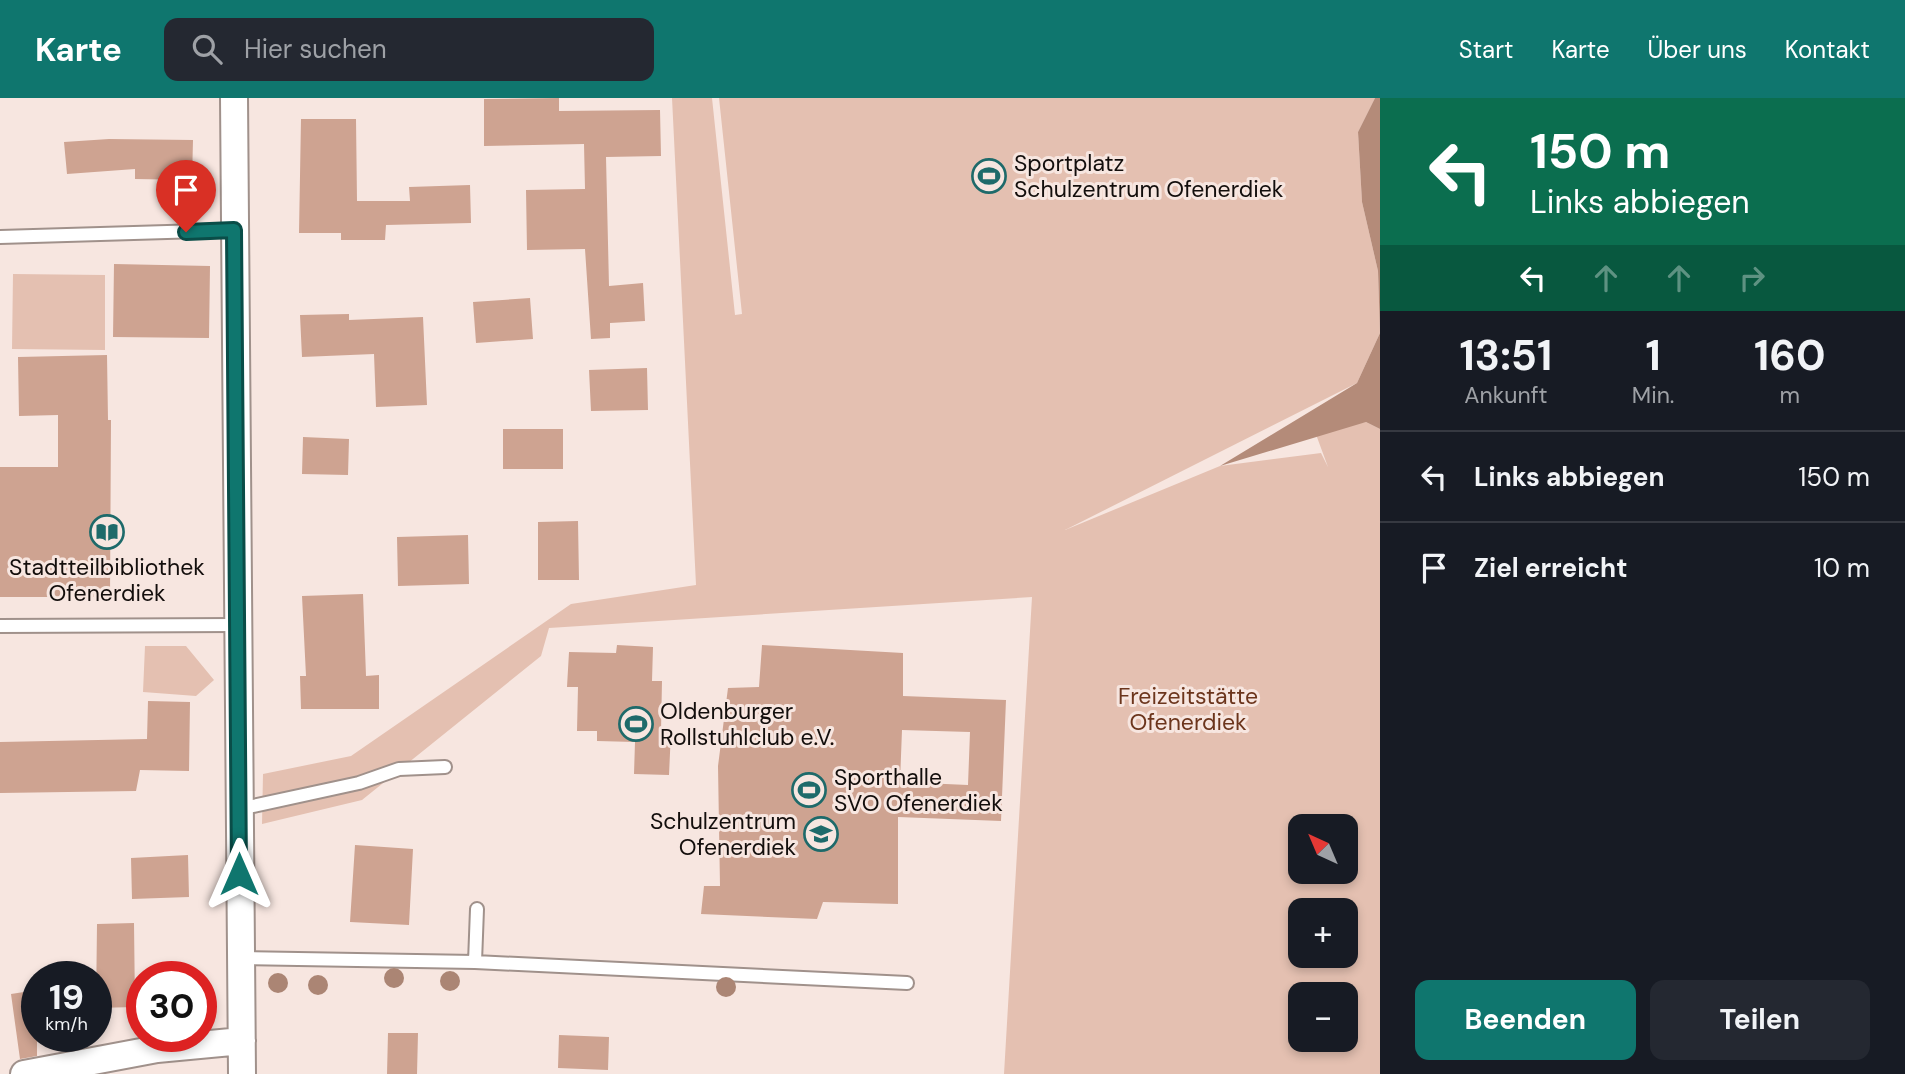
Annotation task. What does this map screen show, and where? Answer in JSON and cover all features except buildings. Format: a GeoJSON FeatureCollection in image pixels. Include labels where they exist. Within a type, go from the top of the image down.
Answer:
{"type":"FeatureCollection","features":[{"type":"Feature","properties":{"kind":"street"},"geometry":{"type":"LineString","coordinates":[[234,98],[242,1074]]}},
{"type":"Feature","properties":{"kind":"street"},"geometry":{"type":"LineString","coordinates":[[24,1074],[157,1049],[242,1041]]}},
{"type":"Feature","properties":{"kind":"lane"},"geometry":{"type":"LineString","coordinates":[[0,237],[234,230]]}},
{"type":"Feature","properties":{"kind":"lane"},"geometry":{"type":"LineString","coordinates":[[0,626],[237,625]]}},
{"type":"Feature","properties":{"kind":"lane"},"geometry":{"type":"LineString","coordinates":[[239,809],[359,783],[399,769],[444,767]]}},
{"type":"Feature","properties":{"kind":"lane"},"geometry":{"type":"LineString","coordinates":[[475,962],[477,909]]}},
{"type":"Feature","properties":{"kind":"lane"},"geometry":{"type":"LineString","coordinates":[[241,958],[475,962],[907,983]]}},
{"type":"Feature","properties":{"kind":"green space","name":"Freizeitstätte Ofenerdiek"},"geometry":{"type":"Polygon","coordinates":[[[672,98],[712,98],[735,315],[742,314],[719,98],[1375,98],[1358,132],[1362,202],[1378,271],[1380,333],[1357,383],[1065,530],[1220,466],[1321,453],[1328,467],[1314,429],[1366,422],[1380,429],[1380,1074],[1004,1074],[1032,597],[549,628],[541,656],[362,800],[262,824],[263,774],[351,756],[571,604],[696,585],[672,98]]]}},
{"type":"Feature","properties":{"kind":"green space"},"geometry":{"type":"Polygon","coordinates":[[[13,274],[105,275],[105,350],[12,349],[13,274]]]}},
{"type":"Feature","properties":{"kind":"green space"},"geometry":{"type":"Polygon","coordinates":[[[145,646],[186,646],[214,680],[196,696],[143,692],[145,646]]]}},
{"type":"Feature","properties":{"kind":"shaded area"},"geometry":{"type":"Polygon","coordinates":[[[1375,98],[1380,98],[1380,333],[1378,271],[1362,202],[1358,132],[1375,98]]]}},
{"type":"Feature","properties":{"kind":"shaded area"},"geometry":{"type":"Polygon","coordinates":[[[1380,333],[1380,429],[1366,422],[1220,466],[1357,383],[1380,333]]]}},
{"type":"Feature","properties":{"kind":"place","name":"Sportplatz Schulzentrum Ofenerdiek"},"geometry":{"type":"Point","coordinates":[989,176]}},
{"type":"Feature","properties":{"kind":"place","name":"Stadtteilbibliothek Ofenerdiek"},"geometry":{"type":"Point","coordinates":[107,532]}},
{"type":"Feature","properties":{"kind":"place","name":"Oldenburger Rollstuhlclub e.V."},"geometry":{"type":"Point","coordinates":[636,724]}},
{"type":"Feature","properties":{"kind":"place","name":"Sporthalle SVO Ofenerdiek"},"geometry":{"type":"Point","coordinates":[809,790]}},
{"type":"Feature","properties":{"kind":"place","name":"Schulzentrum Ofenerdiek"},"geometry":{"type":"Point","coordinates":[821,834]}},
{"type":"Feature","properties":{"kind":"route"},"geometry":{"type":"LineString","coordinates":[[186,232],[234,230],[239,874]]}}]}
